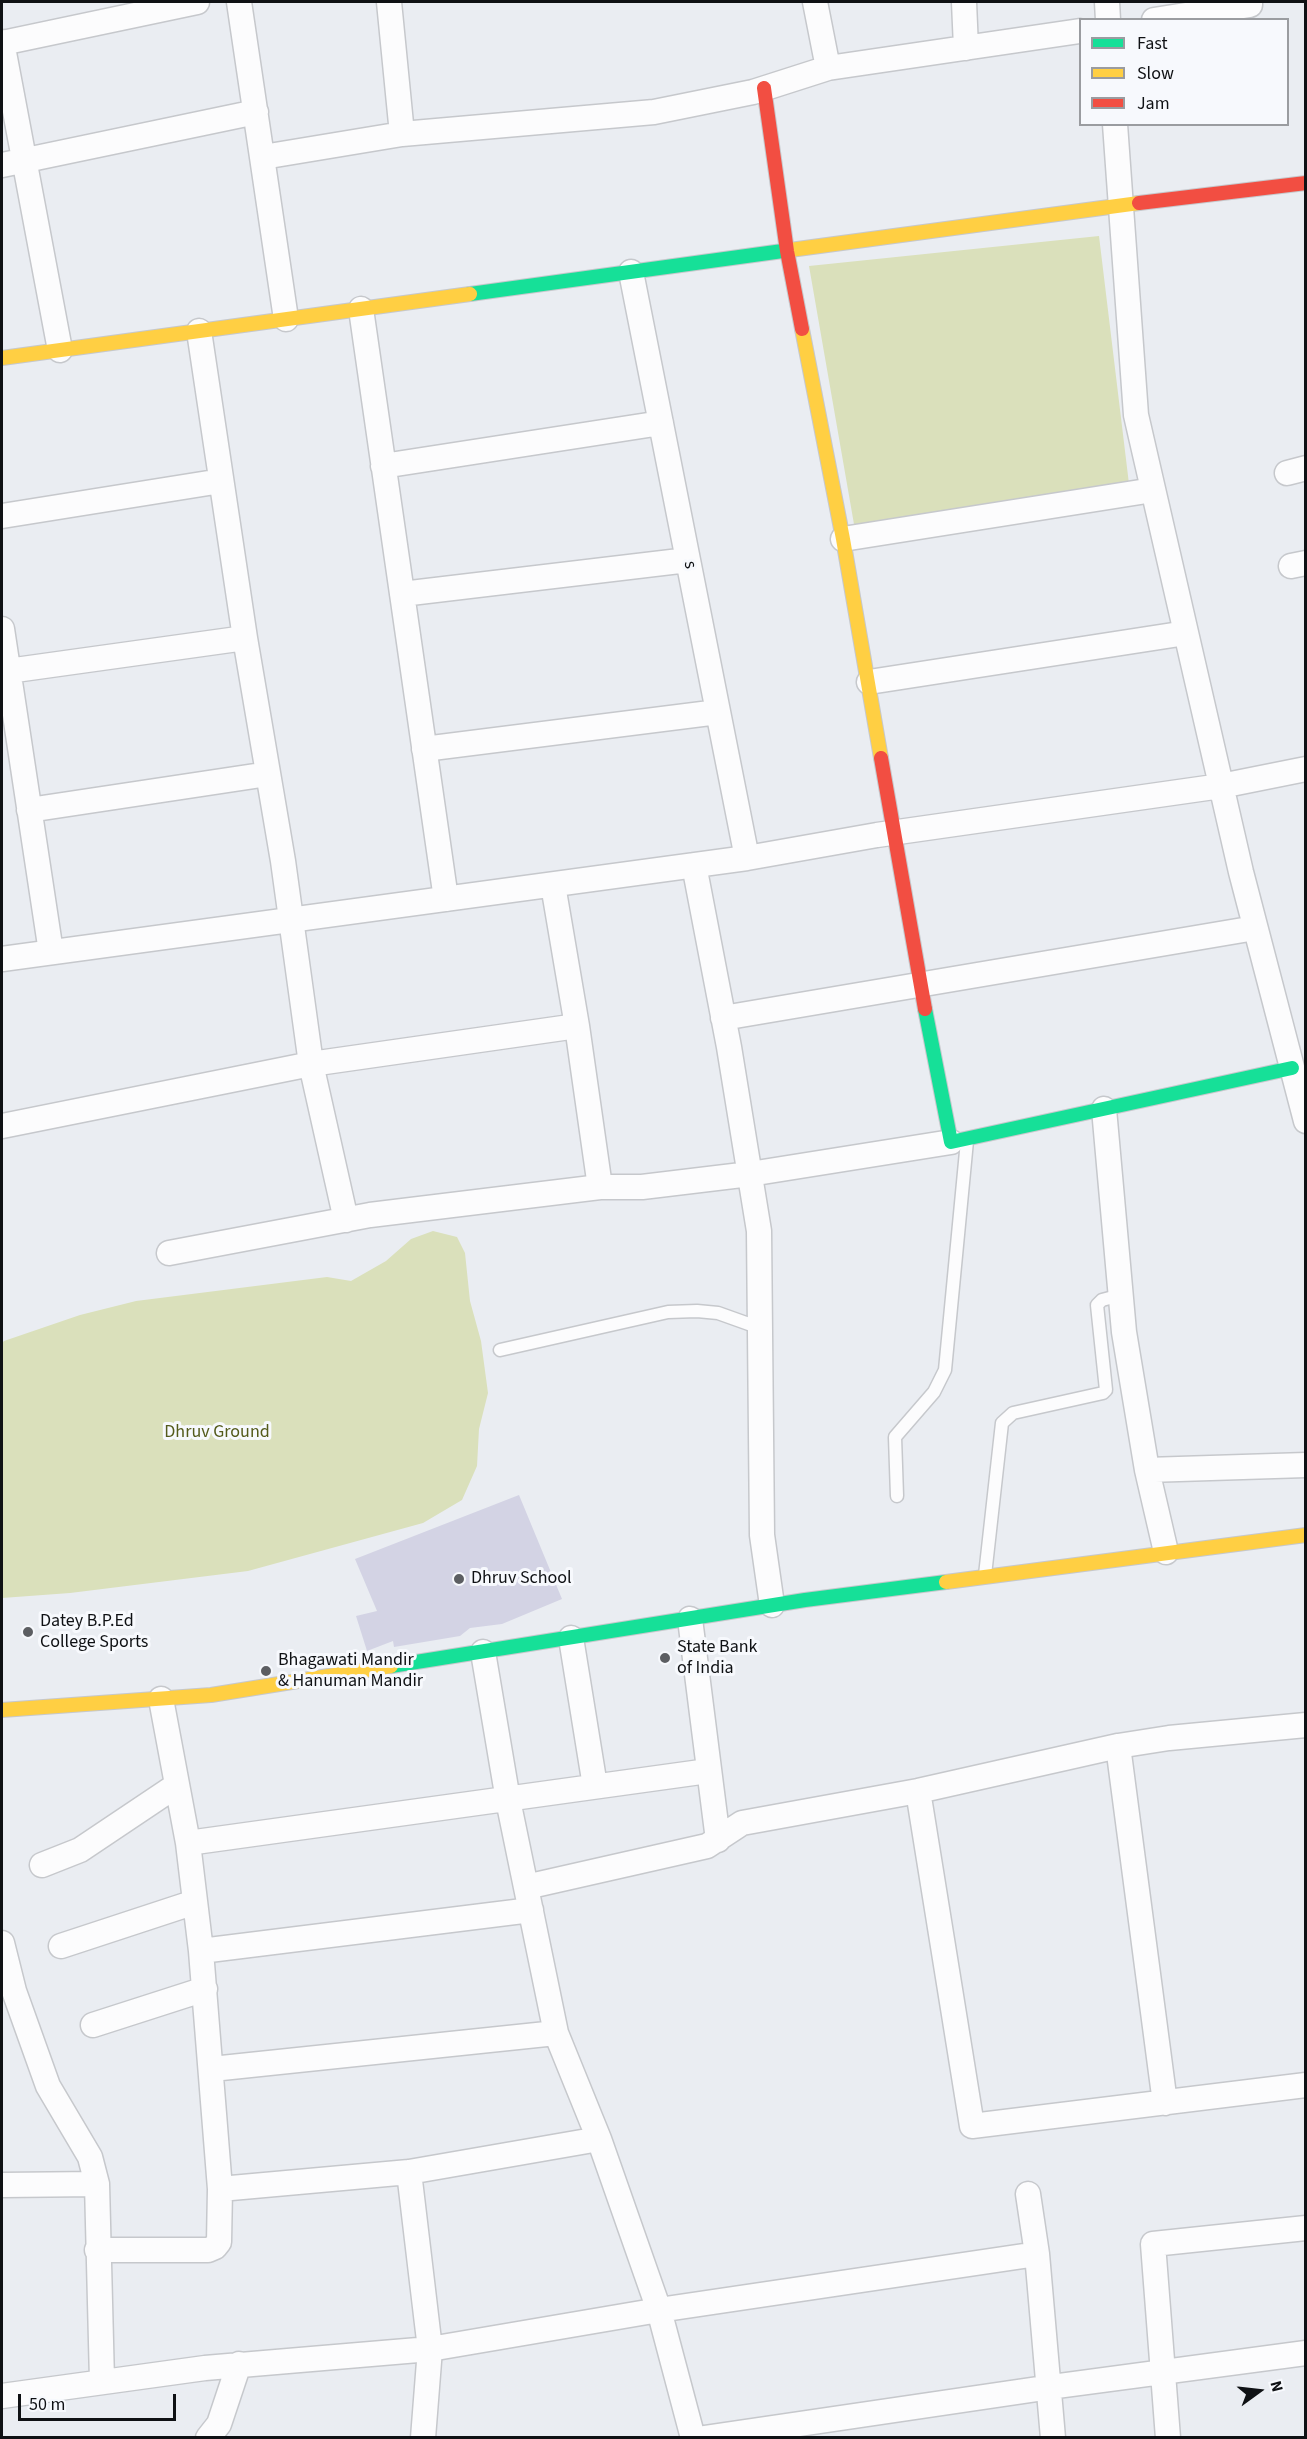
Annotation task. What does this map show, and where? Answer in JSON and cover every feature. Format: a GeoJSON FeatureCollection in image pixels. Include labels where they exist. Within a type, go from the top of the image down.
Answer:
{"type":"FeatureCollection","features":[{"type":"Feature","properties":{"kind":"street"},"geometry":{"type":"LineString","coordinates":[[60,350],[13,162],[2,42],[197,2]]}},
{"type":"Feature","properties":{"kind":"street"},"geometry":{"type":"LineString","coordinates":[[239,2],[286,319]]}},
{"type":"Feature","properties":{"kind":"street"},"geometry":{"type":"LineString","coordinates":[[389,2],[402,134]]}},
{"type":"Feature","properties":{"kind":"street"},"geometry":{"type":"LineString","coordinates":[[814,2],[828,68]]}},
{"type":"Feature","properties":{"kind":"street"},"geometry":{"type":"LineString","coordinates":[[964,2],[966,48]]}},
{"type":"Feature","properties":{"kind":"street"},"geometry":{"type":"LineString","coordinates":[[1107,2],[1108,18]]}},
{"type":"Feature","properties":{"kind":"street"},"geometry":{"type":"LineString","coordinates":[[1167,18],[1250,5],[1250,2]]}},
{"type":"Feature","properties":{"kind":"street"},"geometry":{"type":"LineString","coordinates":[[263,157],[402,134],[654,112],[764,88],[828,68],[1079,31]]}},
{"type":"Feature","properties":{"kind":"street"},"geometry":{"type":"LineString","coordinates":[[764,88],[787,250],[869,682],[920,984],[959,1141]]}},
{"type":"Feature","properties":{"kind":"street"},"geometry":{"type":"LineString","coordinates":[[13,162],[256,112]]}},
{"type":"Feature","properties":{"kind":"street"},"geometry":{"type":"LineString","coordinates":[[1115,126],[1136,415],[1221,786],[1305,1121]]}},
{"type":"Feature","properties":{"kind":"street"},"geometry":{"type":"LineString","coordinates":[[2,358],[1121,205],[1305,183]]}},
{"type":"Feature","properties":{"kind":"street","name":"s"},"geometry":{"type":"LineString","coordinates":[[631,272],[747,858]]}},
{"type":"Feature","properties":{"kind":"street"},"geometry":{"type":"LineString","coordinates":[[361,309],[446,899]]}},
{"type":"Feature","properties":{"kind":"street"},"geometry":{"type":"LineString","coordinates":[[199,331],[245,638],[283,861],[311,1064],[346,1220]]}},
{"type":"Feature","properties":{"kind":"street"},"geometry":{"type":"LineString","coordinates":[[383,466],[661,423]]}},
{"type":"Feature","properties":{"kind":"street"},"geometry":{"type":"LineString","coordinates":[[2,516],[221,481]]}},
{"type":"Feature","properties":{"kind":"street"},"geometry":{"type":"LineString","coordinates":[[843,539],[1153,490]]}},
{"type":"Feature","properties":{"kind":"street"},"geometry":{"type":"LineString","coordinates":[[402,594],[688,560]]}},
{"type":"Feature","properties":{"kind":"street"},"geometry":{"type":"LineString","coordinates":[[2,629],[51,952]]}},
{"type":"Feature","properties":{"kind":"street"},"geometry":{"type":"LineString","coordinates":[[869,682],[1186,633]]}},
{"type":"Feature","properties":{"kind":"street"},"geometry":{"type":"LineString","coordinates":[[8,671],[245,638]]}},
{"type":"Feature","properties":{"kind":"street"},"geometry":{"type":"LineString","coordinates":[[424,749],[718,712]]}},
{"type":"Feature","properties":{"kind":"street"},"geometry":{"type":"LineString","coordinates":[[2,959],[747,858],[895,832],[1221,786],[1305,769]]}},
{"type":"Feature","properties":{"kind":"street"},"geometry":{"type":"LineString","coordinates":[[29,810],[268,774]]}},
{"type":"Feature","properties":{"kind":"street"},"geometry":{"type":"LineString","coordinates":[[694,865],[759,1231],[762,1535],[772,1605]]}},
{"type":"Feature","properties":{"kind":"street"},"geometry":{"type":"LineString","coordinates":[[553,885],[577,1026],[600,1188]]}},
{"type":"Feature","properties":{"kind":"street"},"geometry":{"type":"LineString","coordinates":[[723,1018],[1255,928]]}},
{"type":"Feature","properties":{"kind":"street"},"geometry":{"type":"LineString","coordinates":[[2,1126],[311,1064],[577,1026]]}},
{"type":"Feature","properties":{"kind":"street"},"geometry":{"type":"LineString","coordinates":[[169,1253],[346,1220],[600,1188],[642,1186],[750,1173],[959,1141],[1292,1068]]}},
{"type":"Feature","properties":{"kind":"street"},"geometry":{"type":"LineString","coordinates":[[1104,1109],[1124,1332],[1147,1470],[1166,1552]]}},
{"type":"Feature","properties":{"kind":"street"},"geometry":{"type":"LineString","coordinates":[[1147,1470],[1305,1465]]}},
{"type":"Feature","properties":{"kind":"street"},"geometry":{"type":"LineString","coordinates":[[2,1710],[211,1695],[772,1605],[1305,1535]]}},
{"type":"Feature","properties":{"kind":"street"},"geometry":{"type":"LineString","coordinates":[[690,1618],[718,1840]]}},
{"type":"Feature","properties":{"kind":"street"},"geometry":{"type":"LineString","coordinates":[[571,1638],[595,1786]]}},
{"type":"Feature","properties":{"kind":"street"},"geometry":{"type":"LineString","coordinates":[[483,1652],[508,1800],[556,2033],[599,2139],[660,2310],[693,2438]]}},
{"type":"Feature","properties":{"kind":"street"},"geometry":{"type":"LineString","coordinates":[[97,2250],[208,2250],[219,2242],[220,2189],[201,1951],[189,1843],[161,1699]]}},
{"type":"Feature","properties":{"kind":"street"},"geometry":{"type":"LineString","coordinates":[[526,1887],[707,1846],[742,1822],[918,1791],[1119,1746],[1169,1738],[1305,1725]]}},
{"type":"Feature","properties":{"kind":"street"},"geometry":{"type":"LineString","coordinates":[[1119,1746],[1165,2103]]}},
{"type":"Feature","properties":{"kind":"street"},"geometry":{"type":"LineString","coordinates":[[189,1843],[708,1772]]}},
{"type":"Feature","properties":{"kind":"street"},"geometry":{"type":"LineString","coordinates":[[42,1865],[80,1850],[177,1785]]}},
{"type":"Feature","properties":{"kind":"street"},"geometry":{"type":"LineString","coordinates":[[918,1791],[972,2126],[1305,2085]]}},
{"type":"Feature","properties":{"kind":"street"},"geometry":{"type":"LineString","coordinates":[[61,1946],[195,1902]]}},
{"type":"Feature","properties":{"kind":"street"},"geometry":{"type":"LineString","coordinates":[[201,1951],[531,1910]]}},
{"type":"Feature","properties":{"kind":"street"},"geometry":{"type":"LineString","coordinates":[[2,1942],[8,1993],[48,2086],[90,2157],[97,2184],[102,2381]]}},
{"type":"Feature","properties":{"kind":"street"},"geometry":{"type":"LineString","coordinates":[[93,2025],[205,1989]]}},
{"type":"Feature","properties":{"kind":"street"},"geometry":{"type":"LineString","coordinates":[[212,2070],[556,2033]]}},
{"type":"Feature","properties":{"kind":"street"},"geometry":{"type":"LineString","coordinates":[[220,2189],[409,2172],[599,2139]]}},
{"type":"Feature","properties":{"kind":"street"},"geometry":{"type":"LineString","coordinates":[[409,2172],[430,2349],[423,2438]]}},
{"type":"Feature","properties":{"kind":"street"},"geometry":{"type":"LineString","coordinates":[[2,2185],[97,2184]]}},
{"type":"Feature","properties":{"kind":"street"},"geometry":{"type":"LineString","coordinates":[[1028,2194],[1037,2254],[1053,2438]]}},
{"type":"Feature","properties":{"kind":"street"},"geometry":{"type":"LineString","coordinates":[[1168,2438],[1152,2244],[1305,2228]]}},
{"type":"Feature","properties":{"kind":"street"},"geometry":{"type":"LineString","coordinates":[[2,2396],[239,2364],[430,2349],[660,2310],[1037,2254]]}},
{"type":"Feature","properties":{"kind":"street"},"geometry":{"type":"LineString","coordinates":[[704,2438],[1048,2387],[1305,2354]]}},
{"type":"Feature","properties":{"kind":"street"},"geometry":{"type":"LineString","coordinates":[[208,2438],[219,2424],[239,2364]]}},
{"type":"Feature","properties":{"kind":"lane"},"geometry":{"type":"LineString","coordinates":[[897,1496],[895,1437],[934,1392],[945,1370],[959,1141]]}},
{"type":"Feature","properties":{"kind":"lane"},"geometry":{"type":"LineString","coordinates":[[985,1576],[1002,1423],[1013,1413],[1103,1393],[1106,1390],[1096,1305],[1102,1300],[1121,1295]]}},
{"type":"Feature","properties":{"kind":"lane"},"geometry":{"type":"LineString","coordinates":[[500,1350],[668,1312],[718,1313],[760,1328]]}},
{"type":"Feature","properties":{"kind":"green space"},"geometry":{"type":"Polygon","coordinates":[[[1099,236],[1129,484],[855,530],[809,266],[1099,236]]]}},
{"type":"Feature","properties":{"kind":"green space","name":"Dhruv Ground"},"geometry":{"type":"Polygon","coordinates":[[[433,1231],[457,1237],[465,1253],[470,1301],[481,1341],[488,1393],[479,1429],[477,1466],[462,1500],[423,1523],[248,1571],[70,1593],[2,1598],[2,1343],[4,1341],[80,1315],[136,1301],[327,1277],[351,1281],[386,1261],[411,1239],[433,1231]]]}},
{"type":"Feature","properties":{"kind":"building","name":"Dhruv School"},"geometry":{"type":"Polygon","coordinates":[[[519,1495],[562,1599],[502,1624],[470,1628],[460,1636],[394,1647],[393,1641],[367,1651],[356,1616],[377,1611],[355,1559],[519,1495]]]}},
{"type":"Feature","properties":{"kind":"traffic: fast"},"geometry":{"type":"LineString","coordinates":[[470,294],[790,250]]}},
{"type":"Feature","properties":{"kind":"traffic: fast"},"geometry":{"type":"LineString","coordinates":[[925,1009],[951,1142],[1292,1068]]}},
{"type":"Feature","properties":{"kind":"traffic: fast"},"geometry":{"type":"LineString","coordinates":[[391,1666],[805,1600],[946,1582]]}},
{"type":"Feature","properties":{"kind":"traffic: slow"},"geometry":{"type":"LineString","coordinates":[[790,250],[1139,203]]}},
{"type":"Feature","properties":{"kind":"traffic: slow"},"geometry":{"type":"LineString","coordinates":[[2,358],[470,294]]}},
{"type":"Feature","properties":{"kind":"traffic: slow"},"geometry":{"type":"LineString","coordinates":[[802,329],[843,539],[881,758]]}},
{"type":"Feature","properties":{"kind":"traffic: slow"},"geometry":{"type":"LineString","coordinates":[[946,1582],[1306,1535]]}},
{"type":"Feature","properties":{"kind":"traffic: slow"},"geometry":{"type":"LineString","coordinates":[[2,1710],[211,1695],[391,1666]]}},
{"type":"Feature","properties":{"kind":"traffic: jam"},"geometry":{"type":"LineString","coordinates":[[764,88],[787,251],[802,329]]}},
{"type":"Feature","properties":{"kind":"traffic: jam"},"geometry":{"type":"LineString","coordinates":[[1139,203],[1306,183]]}},
{"type":"Feature","properties":{"kind":"traffic: jam"},"geometry":{"type":"LineString","coordinates":[[881,758],[925,1009]]}},
{"type":"Feature","properties":{"kind":"place","name":"Dhruv School"},"geometry":{"type":"Point","coordinates":[459,1579]}},
{"type":"Feature","properties":{"kind":"place","name":"Datey B.P.Ed College Sports"},"geometry":{"type":"Point","coordinates":[28,1632]}},
{"type":"Feature","properties":{"kind":"place","name":"State Bank of India"},"geometry":{"type":"Point","coordinates":[665,1658]}},
{"type":"Feature","properties":{"kind":"place","name":"Bhagawati Mandir & Hanuman Mandir"},"geometry":{"type":"Point","coordinates":[266,1671]}}]}
